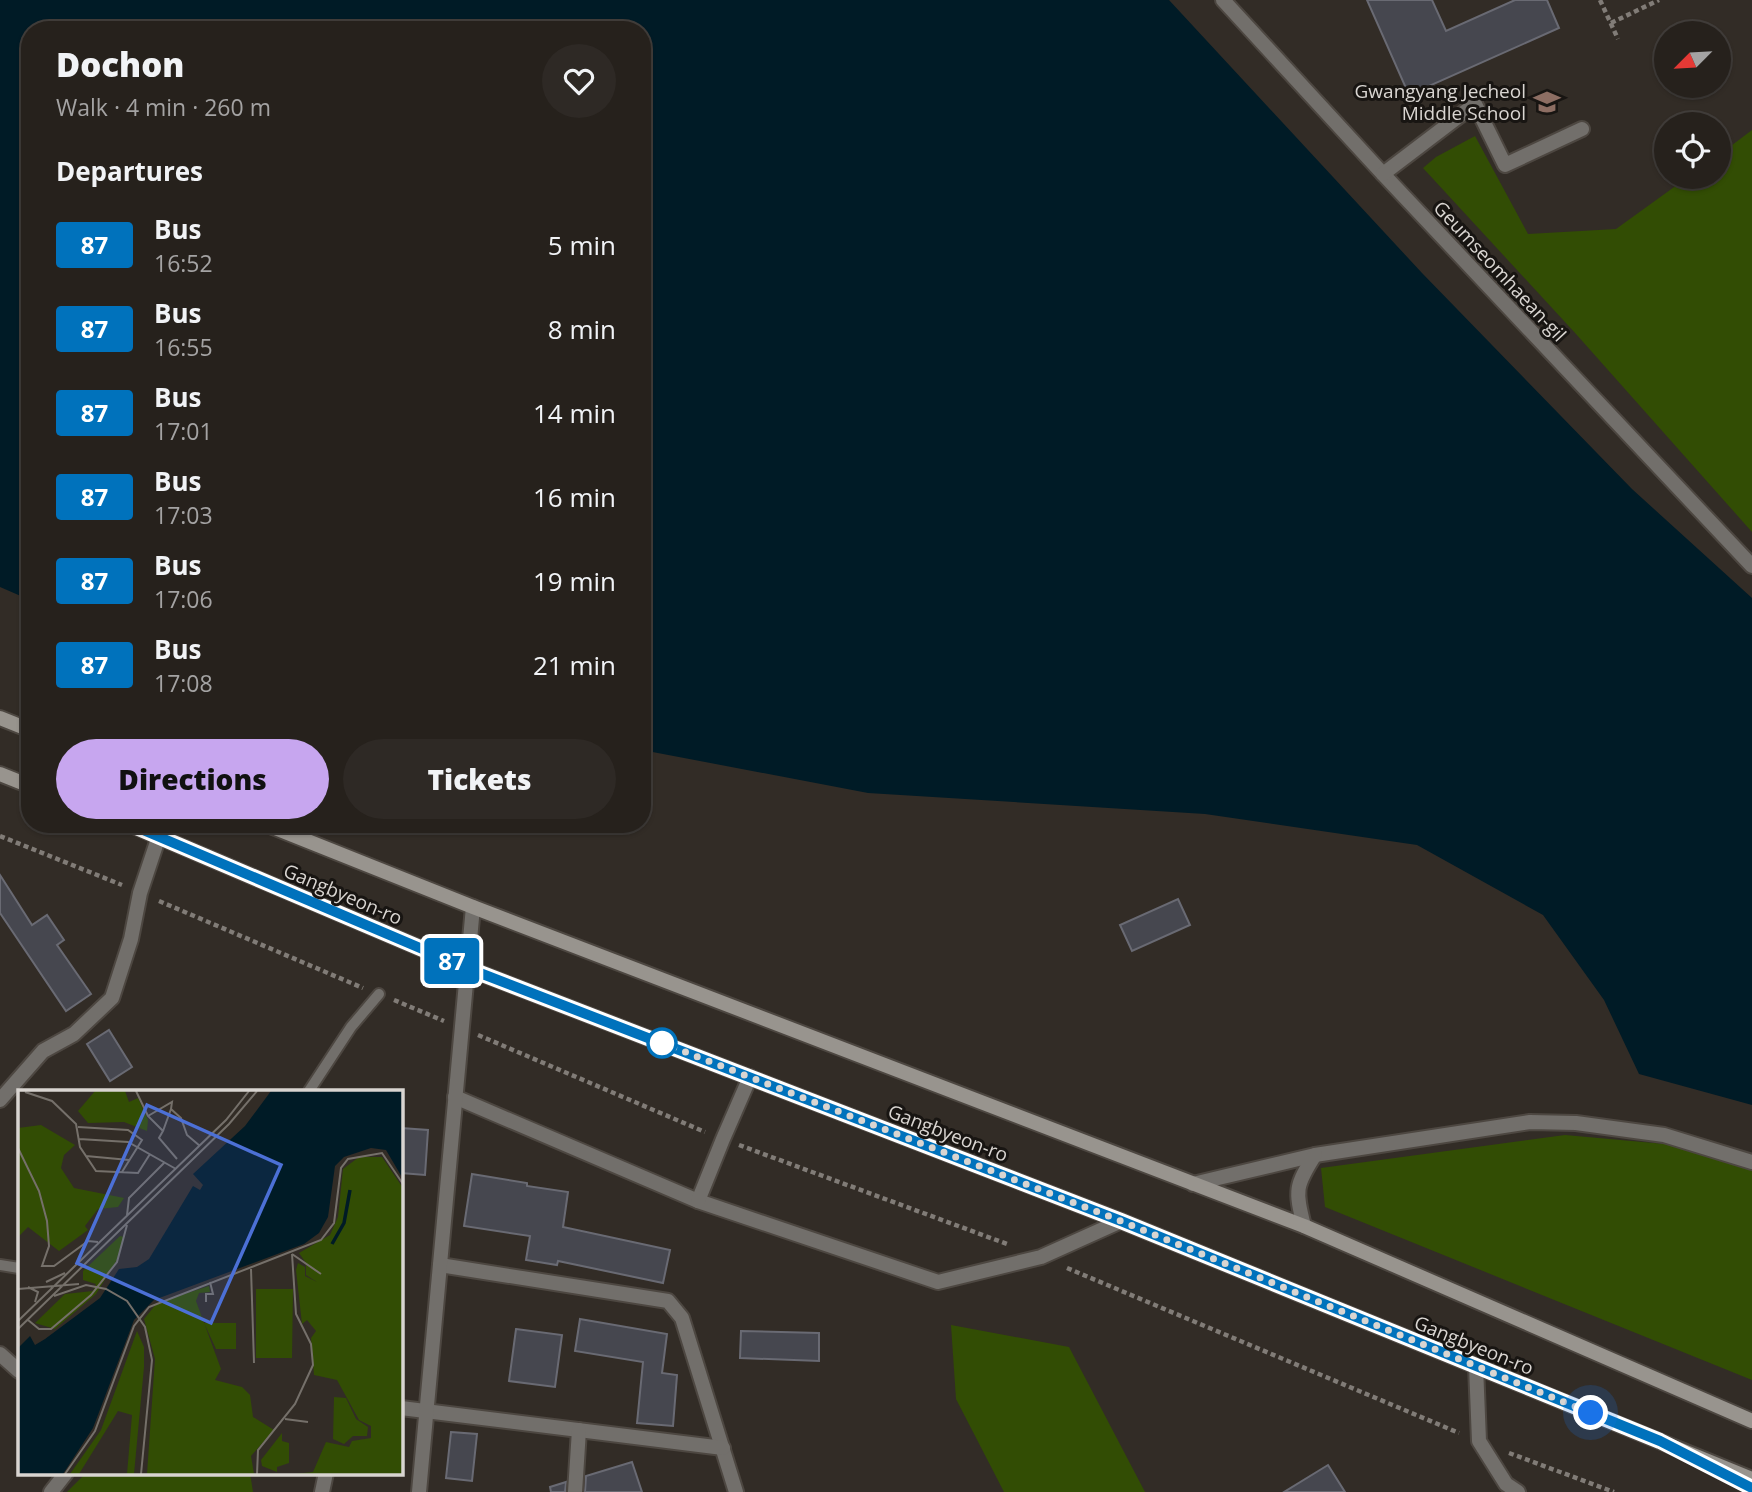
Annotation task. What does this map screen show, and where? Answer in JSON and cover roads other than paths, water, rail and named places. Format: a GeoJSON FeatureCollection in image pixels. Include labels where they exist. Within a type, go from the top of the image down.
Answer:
{"type":"FeatureCollection","features":[{"type":"Feature","properties":{"kind":"main road"},"geometry":{"type":"LineString","coordinates":[[0,718],[21,726]]}},
{"type":"Feature","properties":{"kind":"main road"},"geometry":{"type":"LineString","coordinates":[[0,774],[21,782]]}},
{"type":"Feature","properties":{"kind":"main road","name":"Gangbyeon-ro"},"geometry":{"type":"LineString","coordinates":[[152,833],[467,968],[1121,1221],[1752,1479]]}},
{"type":"Feature","properties":{"kind":"main road","name":"Gangbyeon-ro"},"geometry":{"type":"LineString","coordinates":[[288,833],[473,907],[1304,1226],[1752,1421]]}},
{"type":"Feature","properties":{"kind":"main road"},"geometry":{"type":"LineString","coordinates":[[1679,1390],[1752,1410]]}},
{"type":"Feature","properties":{"kind":"main road"},"geometry":{"type":"LineString","coordinates":[[1660,1441],[1752,1488]]}},
{"type":"Feature","properties":{"kind":"street","name":"Geumseomhaean-gil"},"geometry":{"type":"LineString","coordinates":[[1223,0],[1382,174],[1752,566]]}},
{"type":"Feature","properties":{"kind":"street"},"geometry":{"type":"LineString","coordinates":[[1382,174],[1475,104],[1505,165],[1582,129]]}},
{"type":"Feature","properties":{"kind":"street"},"geometry":{"type":"LineString","coordinates":[[0,1100],[43,1051],[74,1034],[112,998],[131,939],[140,893],[159,836]]}},
{"type":"Feature","properties":{"kind":"street"},"geometry":{"type":"LineString","coordinates":[[419,1492],[473,907]]}},
{"type":"Feature","properties":{"kind":"street"},"geometry":{"type":"LineString","coordinates":[[698,1201],[750,1077]]}},
{"type":"Feature","properties":{"kind":"street"},"geometry":{"type":"LineString","coordinates":[[455,1097],[698,1201],[938,1282],[1041,1257],[1121,1221]]}},
{"type":"Feature","properties":{"kind":"street"},"geometry":{"type":"LineString","coordinates":[[1194,1184],[1315,1155],[1530,1122],[1576,1123],[1664,1135],[1752,1161]]}},
{"type":"Feature","properties":{"kind":"street"},"geometry":{"type":"LineString","coordinates":[[1304,1226],[1297,1198],[1301,1177],[1315,1155]]}},
{"type":"Feature","properties":{"kind":"street"},"geometry":{"type":"LineString","coordinates":[[440,1265],[668,1301],[682,1318],[736,1492]]}},
{"type":"Feature","properties":{"kind":"street"},"geometry":{"type":"LineString","coordinates":[[0,1354],[18,1370]]}},
{"type":"Feature","properties":{"kind":"street"},"geometry":{"type":"LineString","coordinates":[[1476,1366],[1479,1441],[1506,1484],[1518,1492]]}},
{"type":"Feature","properties":{"kind":"street"},"geometry":{"type":"LineString","coordinates":[[402,1408],[723,1448]]}},
{"type":"Feature","properties":{"kind":"street"},"geometry":{"type":"LineString","coordinates":[[575,1492],[579,1430]]}},
{"type":"Feature","properties":{"kind":"street"},"geometry":{"type":"LineString","coordinates":[[51,1492],[65,1474]]}},
{"type":"Feature","properties":{"kind":"street"},"geometry":{"type":"LineString","coordinates":[[322,1492],[326,1474]]}},
{"type":"Feature","properties":{"kind":"lane"},"geometry":{"type":"LineString","coordinates":[[310,1090],[351,1027],[379,994]]}},
{"type":"Feature","properties":{"kind":"lane"},"geometry":{"type":"LineString","coordinates":[[0,1265],[18,1268]]}},
{"type":"Feature","properties":{"kind":"water"},"geometry":{"type":"Polygon","coordinates":[[[0,0],[1169,0],[1422,273],[1632,489],[1752,598],[1752,1105],[1639,1074],[1604,1000],[1543,915],[1417,845],[1205,814],[868,793],[651,752],[651,21],[21,21],[21,596],[0,587],[0,0]]]}},
{"type":"Feature","properties":{"kind":"place","name":"Gwangyang Jecheol Middle School"},"geometry":{"type":"Point","coordinates":[1547,102]}}]}
